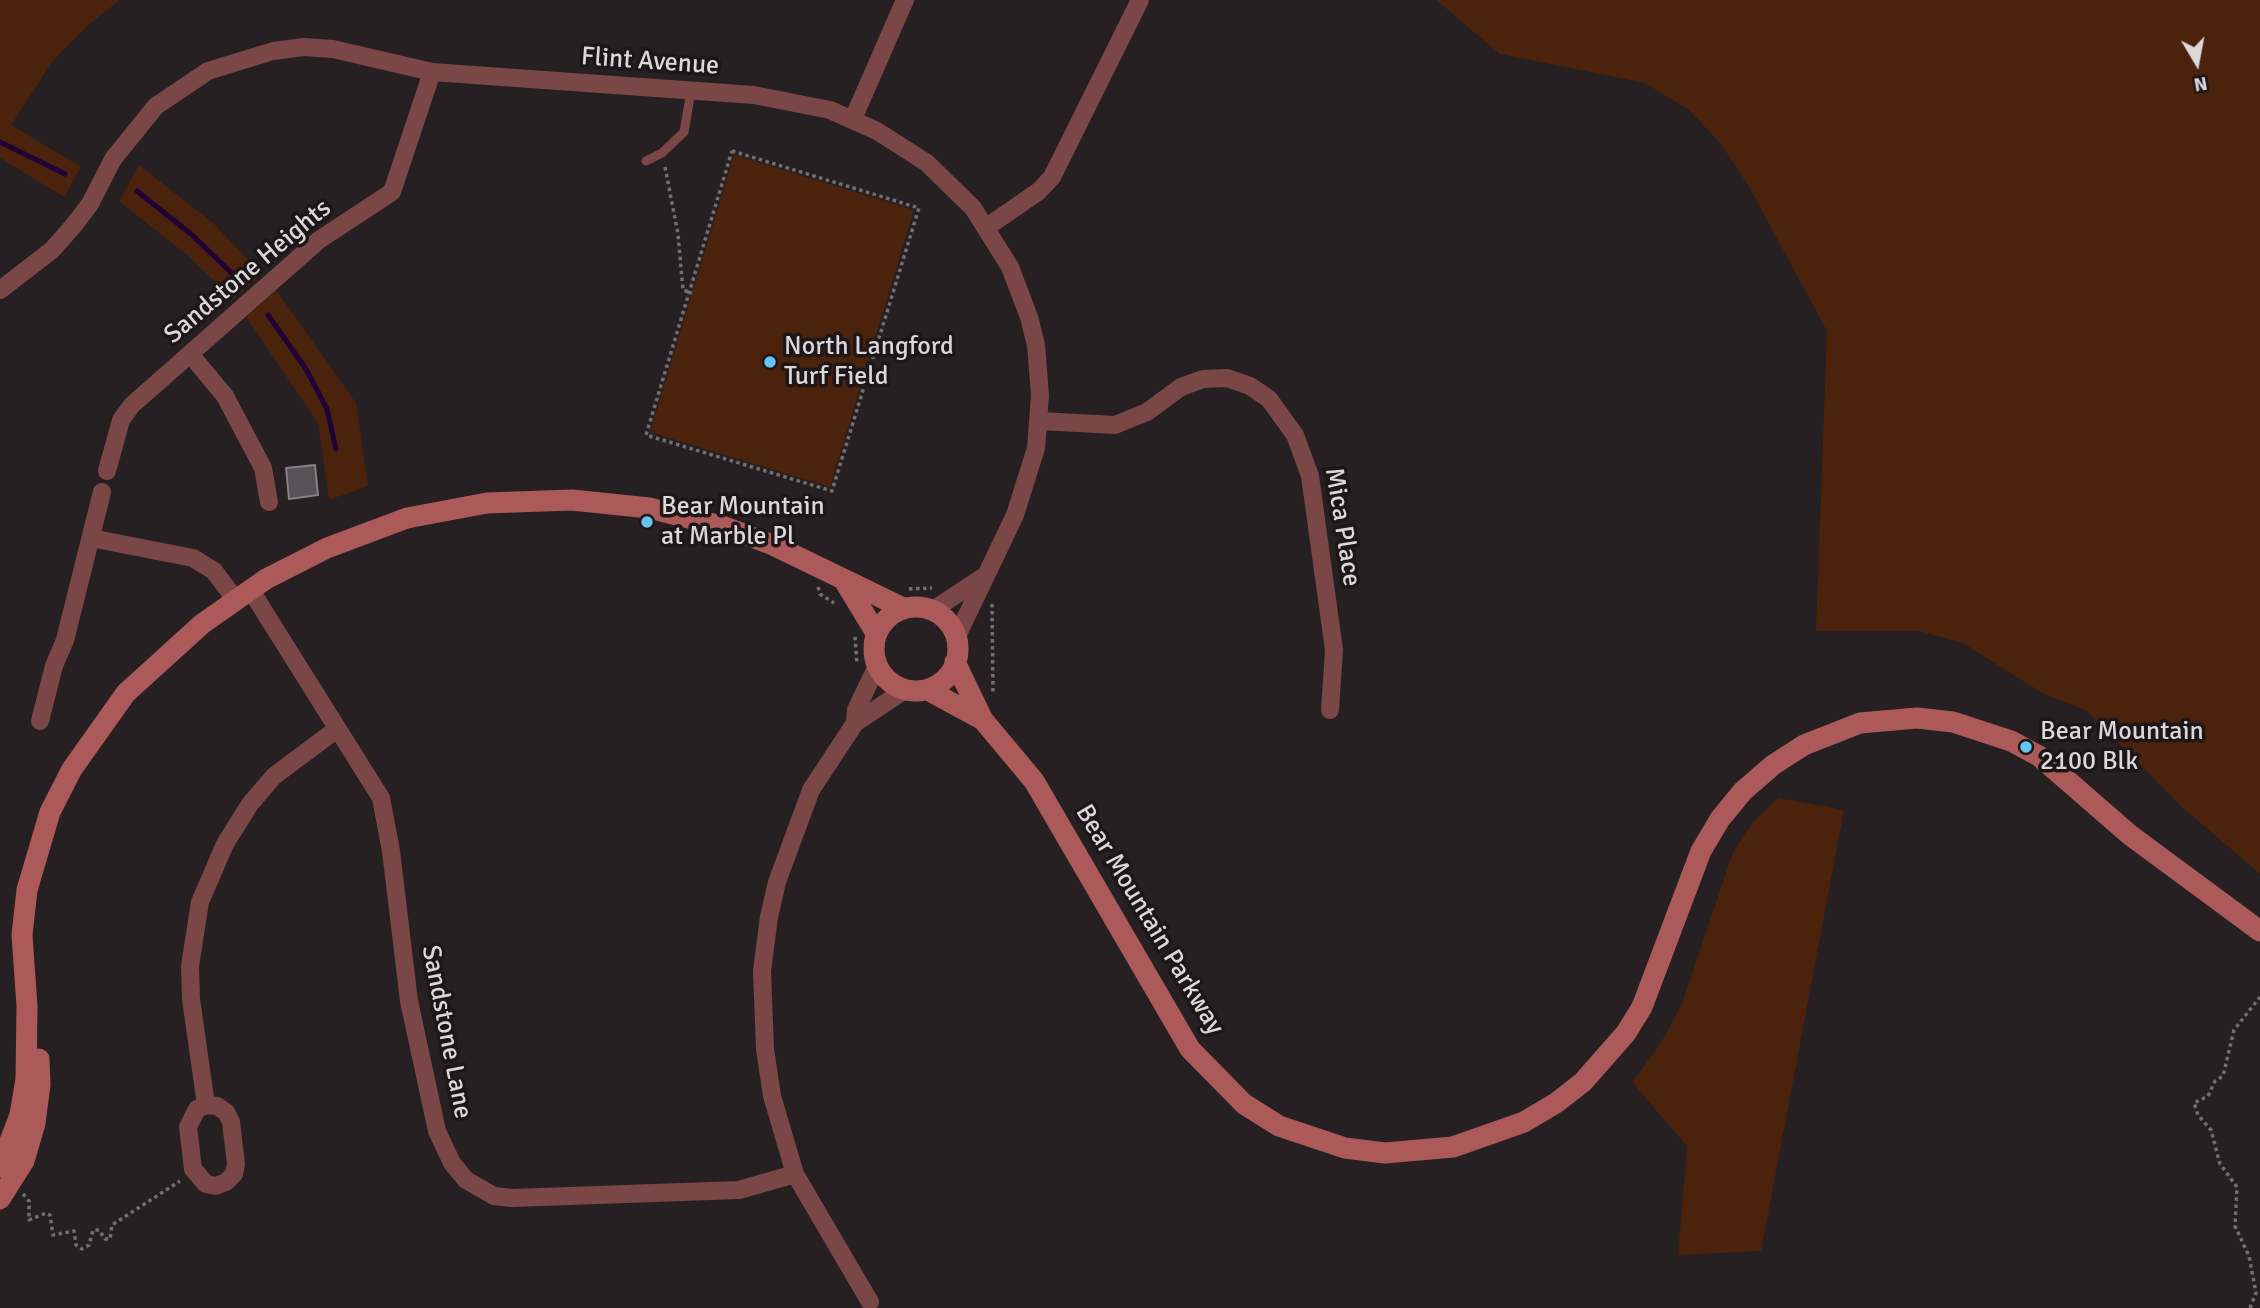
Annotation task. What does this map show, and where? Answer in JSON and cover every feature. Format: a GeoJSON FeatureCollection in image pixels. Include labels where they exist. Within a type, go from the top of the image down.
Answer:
{"type":"FeatureCollection","features":[{"type":"Feature","properties":{"kind":"street"},"geometry":{"type":"LineString","coordinates":[[853,119],[905,0]]}},
{"type":"Feature","properties":{"kind":"street"},"geometry":{"type":"LineString","coordinates":[[987,227],[1039,191],[1052,177],[1140,0]]}},
{"type":"Feature","properties":{"kind":"street","name":"Flint Avenue"},"geometry":{"type":"LineString","coordinates":[[0,290],[44,257],[74,225],[90,204],[113,159],[156,106],[208,71],[241,58],[303,47],[360,53],[432,72],[789,100],[853,119],[927,163],[948,182],[987,227],[1010,267],[1029,317],[1039,370],[1040,421],[1036,449],[1019,503],[987,585],[979,591],[957,636]]}},
{"type":"Feature","properties":{"kind":"street","name":"Sandstone Heights"},"geometry":{"type":"LineString","coordinates":[[107,471],[124,413],[319,240],[392,192],[432,72]]}},
{"type":"Feature","properties":{"kind":"street"},"geometry":{"type":"LineString","coordinates":[[190,354],[225,396],[263,468],[269,502]]}},
{"type":"Feature","properties":{"kind":"street","name":"Mica Place"},"geometry":{"type":"LineString","coordinates":[[1040,421],[1115,425],[1147,412],[1181,387],[1203,379],[1227,378],[1250,386],[1269,400],[1295,435],[1310,476],[1334,650],[1329,710]]}},
{"type":"Feature","properties":{"kind":"street"},"geometry":{"type":"LineString","coordinates":[[40,722],[54,666],[65,640],[102,492]]}},
{"type":"Feature","properties":{"kind":"street"},"geometry":{"type":"LineString","coordinates":[[0,1167],[20,1115],[26,1079],[27,1006],[22,935],[27,890],[50,812],[72,769],[126,693],[202,624],[242,594],[298,561],[376,527],[462,506],[543,499],[622,504],[701,520],[773,545],[845,582],[905,598],[933,610],[949,621],[957,636],[955,662],[951,673],[928,690],[905,690],[855,723],[811,790],[777,882],[764,945],[762,1003],[765,1049],[772,1096],[795,1174],[870,1302]]}},
{"type":"Feature","properties":{"kind":"street","name":"Sandstone Lane"},"geometry":{"type":"LineString","coordinates":[[91,538],[193,558],[242,594],[337,729],[381,798],[409,1001],[437,1131],[452,1163],[466,1180],[494,1196],[512,1198],[739,1190],[795,1174]]}},
{"type":"Feature","properties":{"kind":"street"},"geometry":{"type":"LineString","coordinates":[[845,582],[876,634],[877,666],[856,710],[855,723]]}},
{"type":"Feature","properties":{"kind":"street"},"geometry":{"type":"LineString","coordinates":[[933,610],[987,585]]}},
{"type":"Feature","properties":{"kind":"street"},"geometry":{"type":"LineString","coordinates":[[876,634],[905,598]]}},
{"type":"Feature","properties":{"kind":"street","name":"Bear Mountain Parkway"},"geometry":{"type":"LineString","coordinates":[[955,662],[984,720],[1034,780],[1190,1049],[1244,1104],[1279,1126],[1311,1139],[1345,1148],[1385,1153],[1453,1147],[1524,1122],[1556,1103],[1583,1082],[1626,1033],[1642,1007],[1701,851],[1720,819],[1743,792],[1773,765],[1804,745],[1860,723],[1917,718],[1953,722],[2011,741],[2039,757],[2130,835],[2260,931]]}},
{"type":"Feature","properties":{"kind":"street"},"geometry":{"type":"LineString","coordinates":[[877,666],[905,690]]}},
{"type":"Feature","properties":{"kind":"street","name":"Bear Mountain Parkway"},"geometry":{"type":"LineString","coordinates":[[928,690],[984,720]]}},
{"type":"Feature","properties":{"kind":"street"},"geometry":{"type":"LineString","coordinates":[[206,1105],[191,999],[190,966],[200,902],[225,844],[250,804],[274,776],[337,729]]}},
{"type":"Feature","properties":{"kind":"street"},"geometry":{"type":"LineString","coordinates":[[0,1199],[24,1161],[35,1123],[40,1085],[38,1044],[27,1006]]}},
{"type":"Feature","properties":{"kind":"lane"},"geometry":{"type":"LineString","coordinates":[[646,161],[662,153],[684,132],[691,91]]}},
{"type":"Feature","properties":{"kind":"path"},"geometry":{"type":"LineString","coordinates":[[732,151],[919,208],[832,491],[646,435],[691,293],[732,151]]}},
{"type":"Feature","properties":{"kind":"path"},"geometry":{"type":"LineString","coordinates":[[662,153],[678,234],[683,290],[691,293]]}},
{"type":"Feature","properties":{"kind":"path"},"geometry":{"type":"LineString","coordinates":[[905,598],[942,585]]}},
{"type":"Feature","properties":{"kind":"path"},"geometry":{"type":"LineString","coordinates":[[987,585],[993,699]]}},
{"type":"Feature","properties":{"kind":"path"},"geometry":{"type":"LineString","coordinates":[[852,631],[858,654],[856,674]]}},
{"type":"Feature","properties":{"kind":"path"},"geometry":{"type":"LineString","coordinates":[[2249,1308],[2256,1293],[2249,1256],[2235,1226],[2237,1188],[2220,1164],[2211,1130],[2198,1115],[2193,1102],[2208,1096],[2215,1081],[2223,1076],[2234,1030],[2260,998]]}},
{"type":"Feature","properties":{"kind":"path"},"geometry":{"type":"LineString","coordinates":[[21,1193],[29,1201],[29,1220],[46,1213],[50,1215],[54,1235],[74,1231],[76,1245],[82,1249],[89,1245],[93,1230],[99,1230],[105,1238],[110,1239],[112,1225],[185,1178]]}},
{"type":"Feature","properties":{"kind":"shaded area"},"geometry":{"type":"Polygon","coordinates":[[[0,0],[120,0],[88,25],[52,62],[11,125],[81,167],[64,197],[0,158],[0,0]]]}},
{"type":"Feature","properties":{"kind":"shaded area"},"geometry":{"type":"Polygon","coordinates":[[[1436,0],[2260,0],[2260,874],[2182,807],[2086,710],[2044,694],[1963,643],[1919,631],[1816,631],[1827,331],[1748,185],[1721,144],[1689,110],[1645,83],[1500,54],[1436,0]]]}},
{"type":"Feature","properties":{"kind":"shaded area","name":"North Langford Turf Field"},"geometry":{"type":"Polygon","coordinates":[[[734,155],[914,210],[830,487],[650,432],[734,155]]]}},
{"type":"Feature","properties":{"kind":"shaded area"},"geometry":{"type":"Polygon","coordinates":[[[139,165],[213,223],[262,274],[233,299],[187,255],[119,201],[139,165]]]}},
{"type":"Feature","properties":{"kind":"shaded area"},"geometry":{"type":"Polygon","coordinates":[[[276,290],[356,403],[368,486],[329,500],[318,423],[246,317],[276,290]]]}},
{"type":"Feature","properties":{"kind":"shaded area"},"geometry":{"type":"Polygon","coordinates":[[[1778,798],[1844,810],[1761,1251],[1678,1255],[1687,1146],[1632,1082],[1659,1046],[1681,1006],[1733,852],[1753,822],[1778,798]]]}},
{"type":"Feature","properties":{"kind":"building"},"geometry":{"type":"Polygon","coordinates":[[[315,465],[318,495],[289,499],[286,468],[315,465]]]}},
{"type":"Feature","properties":{"kind":"waterway"},"geometry":{"type":"LineString","coordinates":[[0,142],[65,174]]}},
{"type":"Feature","properties":{"kind":"waterway"},"geometry":{"type":"LineString","coordinates":[[137,191],[191,234],[241,282]]}},
{"type":"Feature","properties":{"kind":"waterway"},"geometry":{"type":"LineString","coordinates":[[268,315],[306,369],[327,409],[336,449]]}},
{"type":"Feature","properties":{"kind":"place","name":"North Langford Turf Field"},"geometry":{"type":"Point","coordinates":[770,362]}},
{"type":"Feature","properties":{"kind":"place","name":"Bear Mountain at Marble Pl"},"geometry":{"type":"Point","coordinates":[647,522]}},
{"type":"Feature","properties":{"kind":"place","name":"Bear Mountain 2100 Blk"},"geometry":{"type":"Point","coordinates":[2026,747]}}]}
